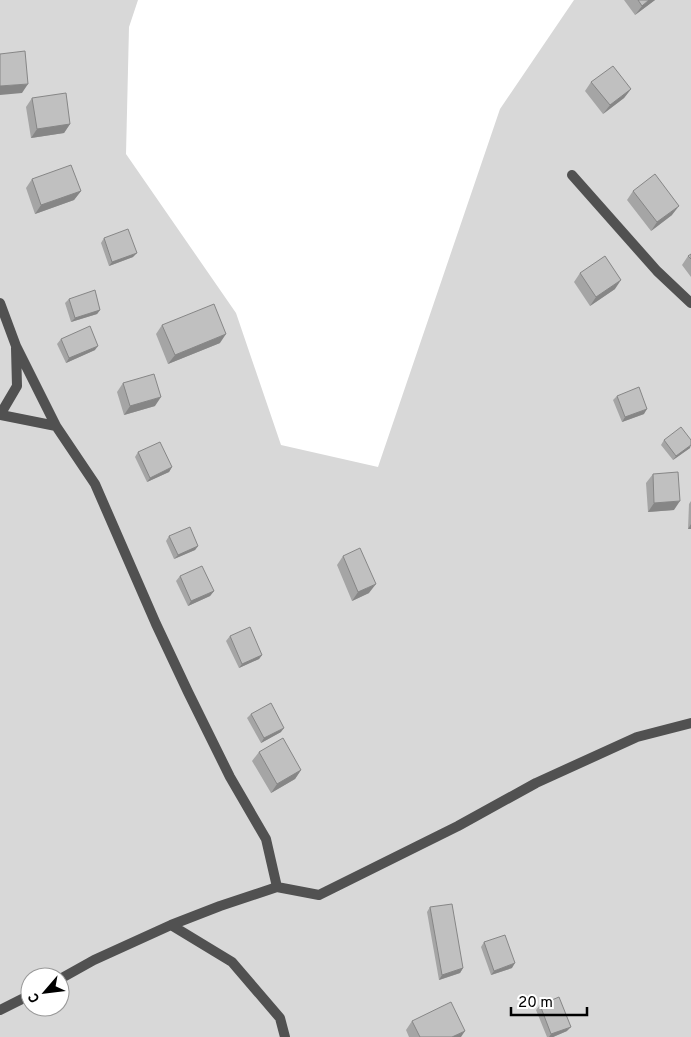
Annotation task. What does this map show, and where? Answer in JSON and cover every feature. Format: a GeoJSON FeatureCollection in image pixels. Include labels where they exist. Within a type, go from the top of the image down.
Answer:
{"type":"FeatureCollection","features":[{"type":"Feature","properties":{"kind":"lane"},"geometry":{"type":"LineString","coordinates":[[572,175],[657,271],[691,303]]}},
{"type":"Feature","properties":{"kind":"lane"},"geometry":{"type":"LineString","coordinates":[[0,303],[16,346],[56,426],[95,484],[188,692],[230,776],[266,839],[277,888]]}},
{"type":"Feature","properties":{"kind":"lane"},"geometry":{"type":"LineString","coordinates":[[16,346],[17,386],[0,415],[56,426]]}},
{"type":"Feature","properties":{"kind":"lane"},"geometry":{"type":"LineString","coordinates":[[70,973],[94,960],[171,925],[220,906],[277,888],[320,895],[458,826],[536,783],[637,737],[691,723]]}},
{"type":"Feature","properties":{"kind":"lane"},"geometry":{"type":"LineString","coordinates":[[171,925],[232,962],[280,1018],[284,1037]]}},
{"type":"Feature","properties":{"kind":"lane"},"geometry":{"type":"LineString","coordinates":[[0,1010],[20,1000]]}},
{"type":"Feature","properties":{"kind":"shaded area"},"geometry":{"type":"Polygon","coordinates":[[[0,0],[138,0],[129,27],[126,154],[236,313],[281,445],[378,467],[500,109],[574,0],[691,0],[691,1037],[0,1037],[0,0]]]}},
{"type":"Feature","properties":{"kind":"building"},"geometry":{"type":"Polygon","coordinates":[[[638,0],[649,0],[642,6],[638,0]]]}},
{"type":"Feature","properties":{"kind":"building"},"geometry":{"type":"Polygon","coordinates":[[[25,51],[28,84],[0,86],[0,54],[25,51]]]}},
{"type":"Feature","properties":{"kind":"building"},"geometry":{"type":"Polygon","coordinates":[[[613,66],[631,89],[610,105],[591,82],[613,66]]]}},
{"type":"Feature","properties":{"kind":"building"},"geometry":{"type":"Polygon","coordinates":[[[66,93],[70,124],[37,129],[32,98],[66,93]]]}},
{"type":"Feature","properties":{"kind":"building"},"geometry":{"type":"Polygon","coordinates":[[[71,165],[81,191],[41,205],[32,179],[71,165]]]}},
{"type":"Feature","properties":{"kind":"building"},"geometry":{"type":"Polygon","coordinates":[[[655,174],[679,206],[657,222],[633,191],[655,174]]]}},
{"type":"Feature","properties":{"kind":"building"},"geometry":{"type":"Polygon","coordinates":[[[128,229],[137,253],[112,262],[104,238],[128,229]]]}},
{"type":"Feature","properties":{"kind":"building"},"geometry":{"type":"Polygon","coordinates":[[[605,256],[621,280],[596,297],[580,273],[605,256]]]}},
{"type":"Feature","properties":{"kind":"building"},"geometry":{"type":"Polygon","coordinates":[[[95,290],[100,310],[75,318],[69,299],[95,290]]]}},
{"type":"Feature","properties":{"kind":"building"},"geometry":{"type":"Polygon","coordinates":[[[214,304],[226,334],[175,355],[162,325],[214,304]]]}},
{"type":"Feature","properties":{"kind":"building"},"geometry":{"type":"Polygon","coordinates":[[[90,326],[98,346],[69,358],[61,339],[90,326]]]}},
{"type":"Feature","properties":{"kind":"building"},"geometry":{"type":"Polygon","coordinates":[[[154,374],[161,397],[130,406],[123,383],[154,374]]]}},
{"type":"Feature","properties":{"kind":"building"},"geometry":{"type":"Polygon","coordinates":[[[639,387],[647,409],[625,417],[617,396],[639,387]]]}},
{"type":"Feature","properties":{"kind":"building"},"geometry":{"type":"Polygon","coordinates":[[[681,427],[691,440],[691,445],[676,456],[664,440],[681,427]]]}},
{"type":"Feature","properties":{"kind":"building"},"geometry":{"type":"Polygon","coordinates":[[[160,442],[172,467],[150,478],[138,452],[160,442]]]}},
{"type":"Feature","properties":{"kind":"building"},"geometry":{"type":"Polygon","coordinates":[[[678,472],[680,501],[654,503],[653,474],[678,472]]]}},
{"type":"Feature","properties":{"kind":"building"},"geometry":{"type":"Polygon","coordinates":[[[190,527],[198,546],[178,555],[169,536],[190,527]]]}},
{"type":"Feature","properties":{"kind":"building"},"geometry":{"type":"Polygon","coordinates":[[[360,548],[376,584],[358,592],[343,556],[360,548]]]}},
{"type":"Feature","properties":{"kind":"building"},"geometry":{"type":"Polygon","coordinates":[[[202,566],[214,591],[191,601],[180,576],[202,566]]]}},
{"type":"Feature","properties":{"kind":"building"},"geometry":{"type":"Polygon","coordinates":[[[250,627],[262,655],[242,664],[230,636],[250,627]]]}},
{"type":"Feature","properties":{"kind":"building"},"geometry":{"type":"Polygon","coordinates":[[[271,703],[284,728],[264,738],[251,714],[271,703]]]}},
{"type":"Feature","properties":{"kind":"building"},"geometry":{"type":"Polygon","coordinates":[[[283,738],[301,770],[277,784],[259,752],[283,738]]]}},
{"type":"Feature","properties":{"kind":"building"},"geometry":{"type":"Polygon","coordinates":[[[452,904],[463,968],[442,975],[430,907],[452,904]]]}},
{"type":"Feature","properties":{"kind":"building"},"geometry":{"type":"Polygon","coordinates":[[[505,935],[515,963],[494,971],[484,942],[505,935]]]}},
{"type":"Feature","properties":{"kind":"building"},"geometry":{"type":"Polygon","coordinates":[[[559,997],[571,1027],[551,1034],[540,1005],[559,997]]]}},
{"type":"Feature","properties":{"kind":"building"},"geometry":{"type":"Polygon","coordinates":[[[451,1002],[465,1031],[452,1037],[420,1037],[412,1021],[451,1002]]]}}]}
